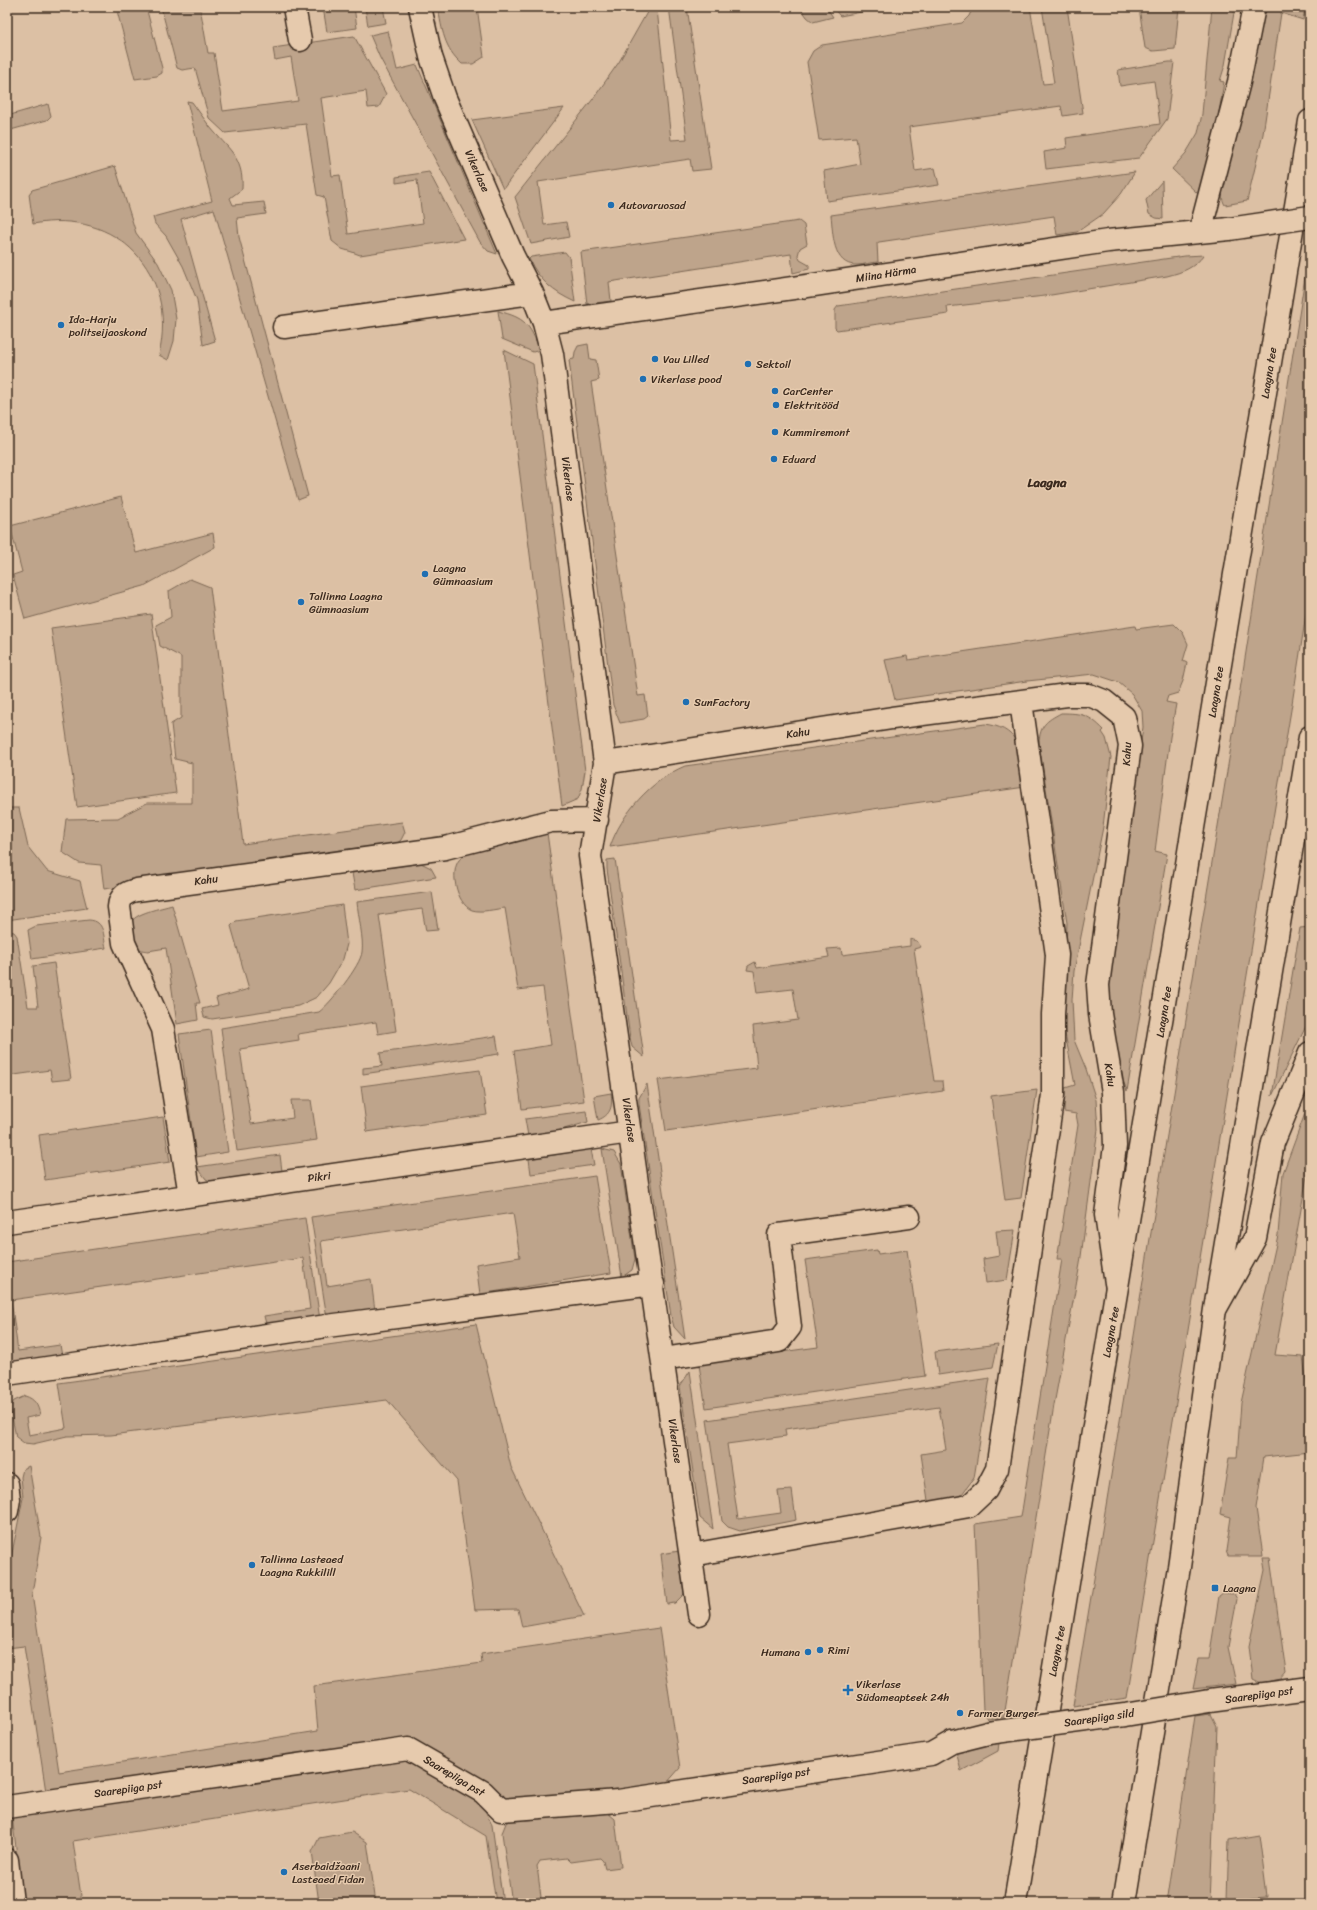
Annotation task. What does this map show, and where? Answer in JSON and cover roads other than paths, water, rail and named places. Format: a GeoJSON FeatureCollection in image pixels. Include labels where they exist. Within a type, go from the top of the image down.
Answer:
{"type":"FeatureCollection","features":[{"type":"Feature","properties":{"kind":"street"},"geometry":{"type":"LineString","coordinates":[[294,7],[300,40]]}},
{"type":"Feature","properties":{"kind":"street","name":"Vikerlase"},"geometry":{"type":"LineString","coordinates":[[420,7],[431,57],[445,98],[513,256],[532,293],[544,323],[552,354],[605,763],[590,856],[653,1284],[699,1614]]}},
{"type":"Feature","properties":{"kind":"street"},"geometry":{"type":"LineString","coordinates":[[1200,232],[1239,82],[1254,7]]}},
{"type":"Feature","properties":{"kind":"street","name":"Laagna tee"},"geometry":{"type":"LineString","coordinates":[[1015,1903],[1118,1292],[1310,121]]}},
{"type":"Feature","properties":{"kind":"street","name":"Miina Härma"},"geometry":{"type":"LineString","coordinates":[[544,323],[807,286],[1108,241],[1229,229],[1310,217]]}},
{"type":"Feature","properties":{"kind":"street"},"geometry":{"type":"LineString","coordinates":[[284,327],[532,293]]}},
{"type":"Feature","properties":{"kind":"street","name":"Kahu"},"geometry":{"type":"LineString","coordinates":[[605,763],[892,718],[1067,695],[1089,696],[1104,701],[1124,717],[1130,746],[1098,986],[1100,1014],[1113,1092],[1116,1146],[1106,1215],[1118,1292]]}},
{"type":"Feature","properties":{"kind":"street"},"geometry":{"type":"LineString","coordinates":[[691,1555],[969,1506],[986,1490],[996,1469],[1052,1103],[1054,1075],[1053,1014],[1056,955],[1021,702]]}},
{"type":"Feature","properties":{"kind":"street"},"geometry":{"type":"LineString","coordinates":[[1124,1903],[1179,1567],[1216,1309],[1310,737]]}},
{"type":"Feature","properties":{"kind":"street","name":"Kahu"},"geometry":{"type":"LineString","coordinates":[[190,1194],[163,1029],[124,943],[119,906],[123,895],[138,890],[444,848],[551,821],[597,820]]}},
{"type":"Feature","properties":{"kind":"street"},"geometry":{"type":"LineString","coordinates":[[1216,1309],[1255,1238],[1273,1143],[1310,1053]]}},
{"type":"Feature","properties":{"kind":"street","name":"Pikri"},"geometry":{"type":"LineString","coordinates":[[7,1222],[190,1194],[351,1173],[630,1132]]}},
{"type":"Feature","properties":{"kind":"street"},"geometry":{"type":"LineString","coordinates":[[663,1358],[779,1341],[790,1327],[780,1235],[909,1217]]}},
{"type":"Feature","properties":{"kind":"street"},"geometry":{"type":"LineString","coordinates":[[7,1374],[327,1326],[653,1284]]}},
{"type":"Feature","properties":{"kind":"street"},"geometry":{"type":"LineString","coordinates":[[7,1484],[9,1499],[7,1511]]}},
{"type":"Feature","properties":{"kind":"street","name":"Saarepiiga pst"},"geometry":{"type":"LineString","coordinates":[[1209,1701],[1310,1688]]}},
{"type":"Feature","properties":{"kind":"street","name":"Saarepiiga sild"},"geometry":{"type":"LineString","coordinates":[[988,1733],[1125,1715],[1209,1701]]}},
{"type":"Feature","properties":{"kind":"street","name":"Saarepiiga pst"},"geometry":{"type":"LineString","coordinates":[[7,1807],[408,1749],[483,1792],[501,1810],[574,1806],[618,1801],[931,1754],[952,1742],[988,1733]]}},
{"type":"Feature","properties":{"kind":"street"},"geometry":{"type":"LineString","coordinates":[[7,1860],[12,1903]]}},
{"type":"Feature","properties":{"kind":"place","name":"Autovaruosad"},"geometry":{"type":"Point","coordinates":[611,205]}},
{"type":"Feature","properties":{"kind":"place","name":"Ida-Harju politseijaoskond"},"geometry":{"type":"Point","coordinates":[61,325]}},
{"type":"Feature","properties":{"kind":"place","name":"Vau Lilled"},"geometry":{"type":"Point","coordinates":[655,359]}},
{"type":"Feature","properties":{"kind":"place","name":"Sektoil"},"geometry":{"type":"Point","coordinates":[748,364]}},
{"type":"Feature","properties":{"kind":"place","name":"Vikerlase pood"},"geometry":{"type":"Point","coordinates":[643,379]}},
{"type":"Feature","properties":{"kind":"place","name":"CarCenter"},"geometry":{"type":"Point","coordinates":[775,391]}},
{"type":"Feature","properties":{"kind":"place","name":"Elektritööd"},"geometry":{"type":"Point","coordinates":[776,405]}},
{"type":"Feature","properties":{"kind":"place","name":"Kummiremont"},"geometry":{"type":"Point","coordinates":[775,432]}},
{"type":"Feature","properties":{"kind":"place","name":"Eduard"},"geometry":{"type":"Point","coordinates":[774,459]}},
{"type":"Feature","properties":{"kind":"place","name":"Laagna Gümnaasium"},"geometry":{"type":"Point","coordinates":[425,574]}},
{"type":"Feature","properties":{"kind":"place","name":"Tallinna Laagna Gümnaasium"},"geometry":{"type":"Point","coordinates":[301,602]}},
{"type":"Feature","properties":{"kind":"place","name":"SunFactory"},"geometry":{"type":"Point","coordinates":[686,702]}},
{"type":"Feature","properties":{"kind":"place","name":"Tallinna Lasteaed Laagna Rukkilill"},"geometry":{"type":"Point","coordinates":[252,1565]}},
{"type":"Feature","properties":{"kind":"place","name":"Laagna"},"geometry":{"type":"Point","coordinates":[1215,1588]}},
{"type":"Feature","properties":{"kind":"place","name":"Rimi"},"geometry":{"type":"Point","coordinates":[820,1650]}},
{"type":"Feature","properties":{"kind":"place","name":"Humana"},"geometry":{"type":"Point","coordinates":[808,1652]}},
{"type":"Feature","properties":{"kind":"place","name":"Vikerlase Südameapteek 24h"},"geometry":{"type":"Point","coordinates":[848,1690]}},
{"type":"Feature","properties":{"kind":"place","name":"Farmer Burger"},"geometry":{"type":"Point","coordinates":[960,1713]}},
{"type":"Feature","properties":{"kind":"place","name":"Aserbaidžaani Lasteaed Fidan"},"geometry":{"type":"Point","coordinates":[284,1872]}},
{"type":"Feature","properties":{"kind":"district","name":"Laagna"},"geometry":{"type":"Point","coordinates":[1047,482]}}]}
